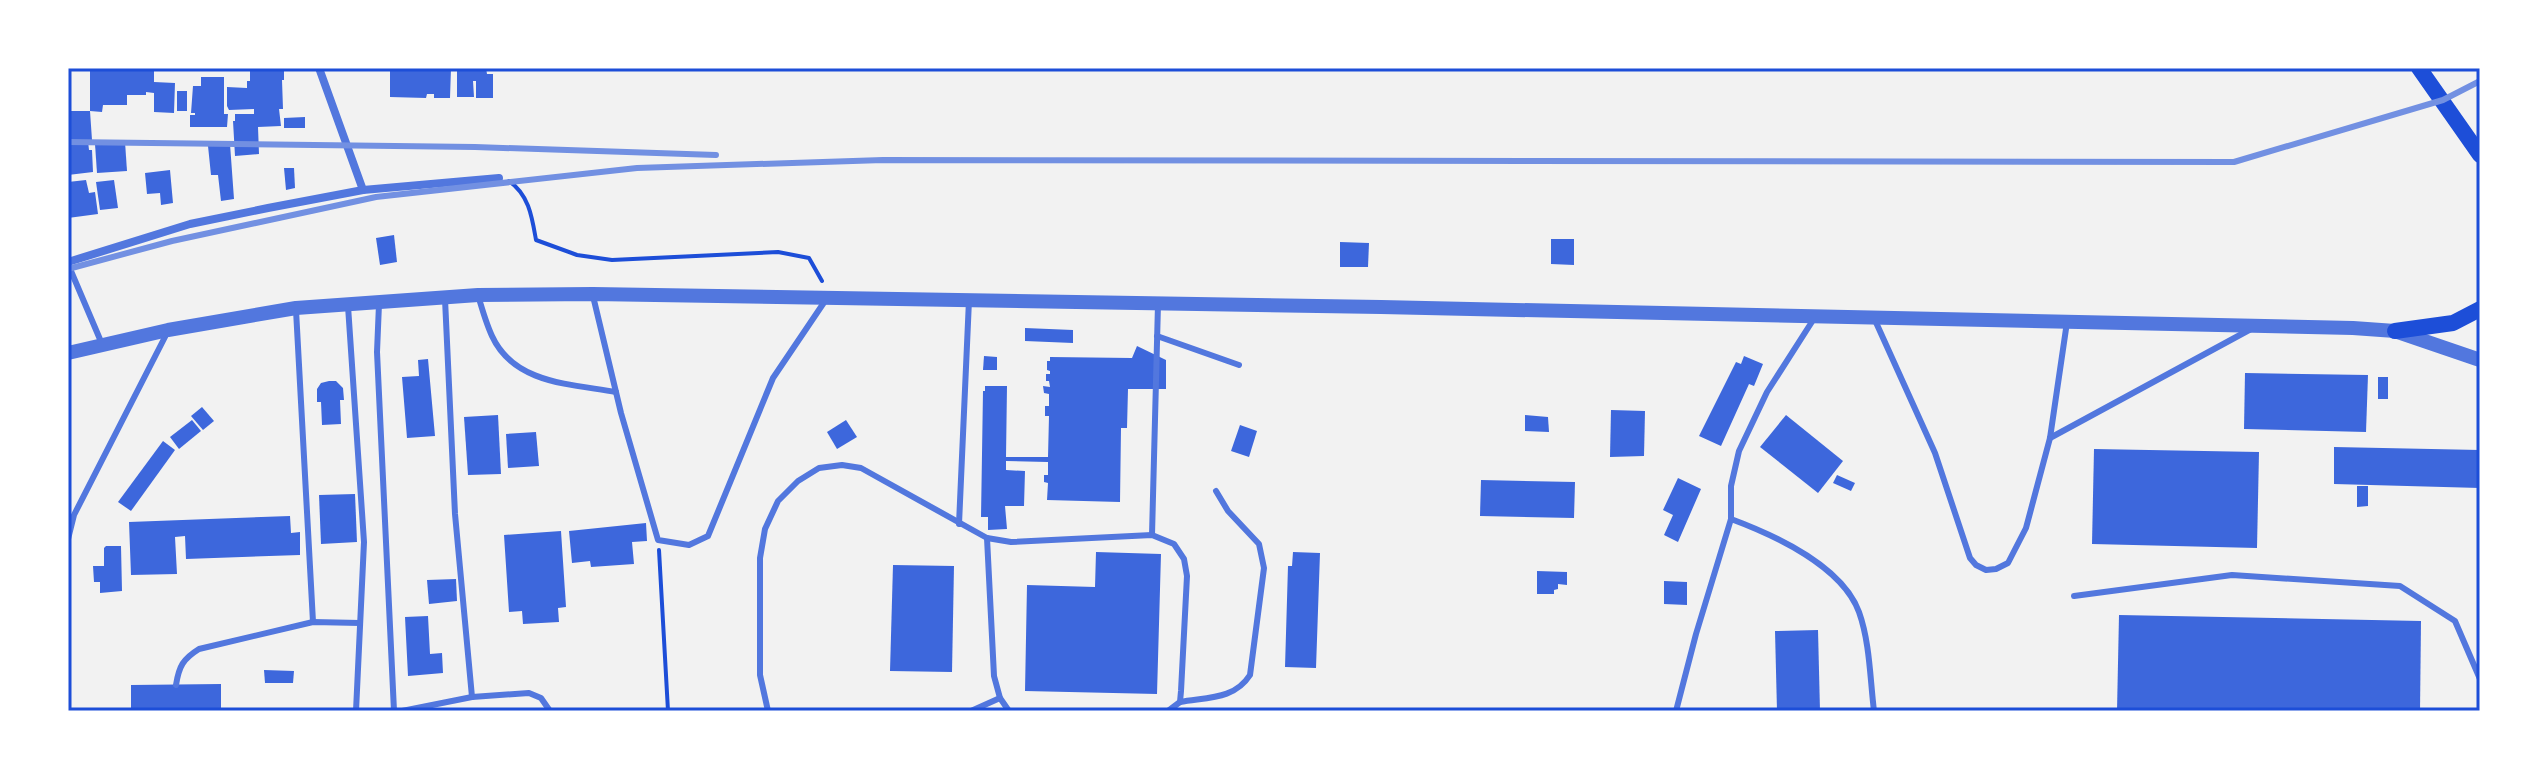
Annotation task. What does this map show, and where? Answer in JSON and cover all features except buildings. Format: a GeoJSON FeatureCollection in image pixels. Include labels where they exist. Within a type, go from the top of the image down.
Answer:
{"type":"FeatureCollection","features":[{"type":"Feature","properties":{"kind":"main road"},"geometry":{"type":"LineString","coordinates":[[2419,68],[2480,155]]}},
{"type":"Feature","properties":{"kind":"main road"},"geometry":{"type":"LineString","coordinates":[[2395,331],[2453,323],[2480,309]]}},
{"type":"Feature","properties":{"kind":"street"},"geometry":{"type":"LineString","coordinates":[[319,68],[363,190]]}},
{"type":"Feature","properties":{"kind":"street"},"geometry":{"type":"LineString","coordinates":[[68,263],[190,224],[363,190],[499,178]]}},
{"type":"Feature","properties":{"kind":"street"},"geometry":{"type":"LineString","coordinates":[[68,353],[168,330],[296,308],[478,295],[593,294],[2353,328],[2395,331],[2480,360]]}},
{"type":"Feature","properties":{"kind":"lane"},"geometry":{"type":"LineString","coordinates":[[68,263],[102,344]]}},
{"type":"Feature","properties":{"kind":"lane"},"geometry":{"type":"LineString","coordinates":[[593,294],[616,392],[658,540],[689,545],[708,536],[773,378],[827,298]]}},
{"type":"Feature","properties":{"kind":"lane"},"geometry":{"type":"LineString","coordinates":[[478,295],[493,338],[510,362],[536,378],[616,392]]}},
{"type":"Feature","properties":{"kind":"lane"},"geometry":{"type":"LineString","coordinates":[[445,299],[455,514],[472,697]]}},
{"type":"Feature","properties":{"kind":"lane"},"geometry":{"type":"LineString","coordinates":[[959,524],[969,300]]}},
{"type":"Feature","properties":{"kind":"lane"},"geometry":{"type":"LineString","coordinates":[[379,304],[377,352],[394,711]]}},
{"type":"Feature","properties":{"kind":"lane"},"geometry":{"type":"LineString","coordinates":[[1152,535],[1158,304]]}},
{"type":"Feature","properties":{"kind":"lane"},"geometry":{"type":"LineString","coordinates":[[348,306],[364,542],[356,711]]}},
{"type":"Feature","properties":{"kind":"lane"},"geometry":{"type":"LineString","coordinates":[[296,308],[313,622]]}},
{"type":"Feature","properties":{"kind":"lane"},"geometry":{"type":"LineString","coordinates":[[1676,711],[1731,519],[1731,486],[1739,451],[1767,392],[1815,317]]}},
{"type":"Feature","properties":{"kind":"lane"},"geometry":{"type":"LineString","coordinates":[[1874,318],[1935,453],[1965,544],[1976,565],[1986,570],[2008,563],[2026,528],[2050,438],[2067,322]]}},
{"type":"Feature","properties":{"kind":"lane"},"geometry":{"type":"LineString","coordinates":[[2050,438],[2257,326]]}},
{"type":"Feature","properties":{"kind":"lane"},"geometry":{"type":"LineString","coordinates":[[68,539],[74,515],[168,330]]}},
{"type":"Feature","properties":{"kind":"lane"},"geometry":{"type":"LineString","coordinates":[[1157,336],[1239,365]]}},
{"type":"Feature","properties":{"kind":"lane"},"geometry":{"type":"LineString","coordinates":[[768,711],[760,675],[760,558],[765,529],[778,501],[798,481],[819,468],[842,465],[861,468],[987,538],[1011,542],[1152,535],[1174,544],[1184,559],[1185,568],[1180,702]]}},
{"type":"Feature","properties":{"kind":"lane"},"geometry":{"type":"LineString","coordinates":[[1168,711],[1180,702],[1232,693],[1242,687],[1250,675],[1264,568],[1259,544],[1228,511],[1216,491]]}},
{"type":"Feature","properties":{"kind":"lane"},"geometry":{"type":"LineString","coordinates":[[1731,519],[1782,541],[1837,578],[1851,594],[1865,639],[1874,711]]}},
{"type":"Feature","properties":{"kind":"lane"},"geometry":{"type":"LineString","coordinates":[[987,538],[994,676],[1000,698],[1009,711]]}},
{"type":"Feature","properties":{"kind":"lane"},"geometry":{"type":"LineString","coordinates":[[2074,596],[2232,575],[2400,586],[2455,621],[2480,679]]}},
{"type":"Feature","properties":{"kind":"lane"},"geometry":{"type":"LineString","coordinates":[[176,685],[179,668],[186,657],[199,649],[313,622],[360,623]]}},
{"type":"Feature","properties":{"kind":"lane"},"geometry":{"type":"LineString","coordinates":[[402,711],[472,697],[529,693],[541,698],[550,711]]}},
{"type":"Feature","properties":{"kind":"lane"},"geometry":{"type":"LineString","coordinates":[[971,711],[1000,698]]}},
{"type":"Feature","properties":{"kind":"path"},"geometry":{"type":"LineString","coordinates":[[499,178],[511,182],[522,193],[531,213],[536,240],[563,250],[612,260],[778,252],[809,258],[829,293],[827,298]]}},
{"type":"Feature","properties":{"kind":"path"},"geometry":{"type":"LineString","coordinates":[[658,540],[668,711]]}},
{"type":"Feature","properties":{"kind":"railway"},"geometry":{"type":"LineString","coordinates":[[68,269],[172,241],[376,197],[637,168],[883,160],[2234,162],[2443,100],[2480,81]]}},
{"type":"Feature","properties":{"kind":"railway"},"geometry":{"type":"LineString","coordinates":[[68,142],[475,147],[716,155]]}}]}
